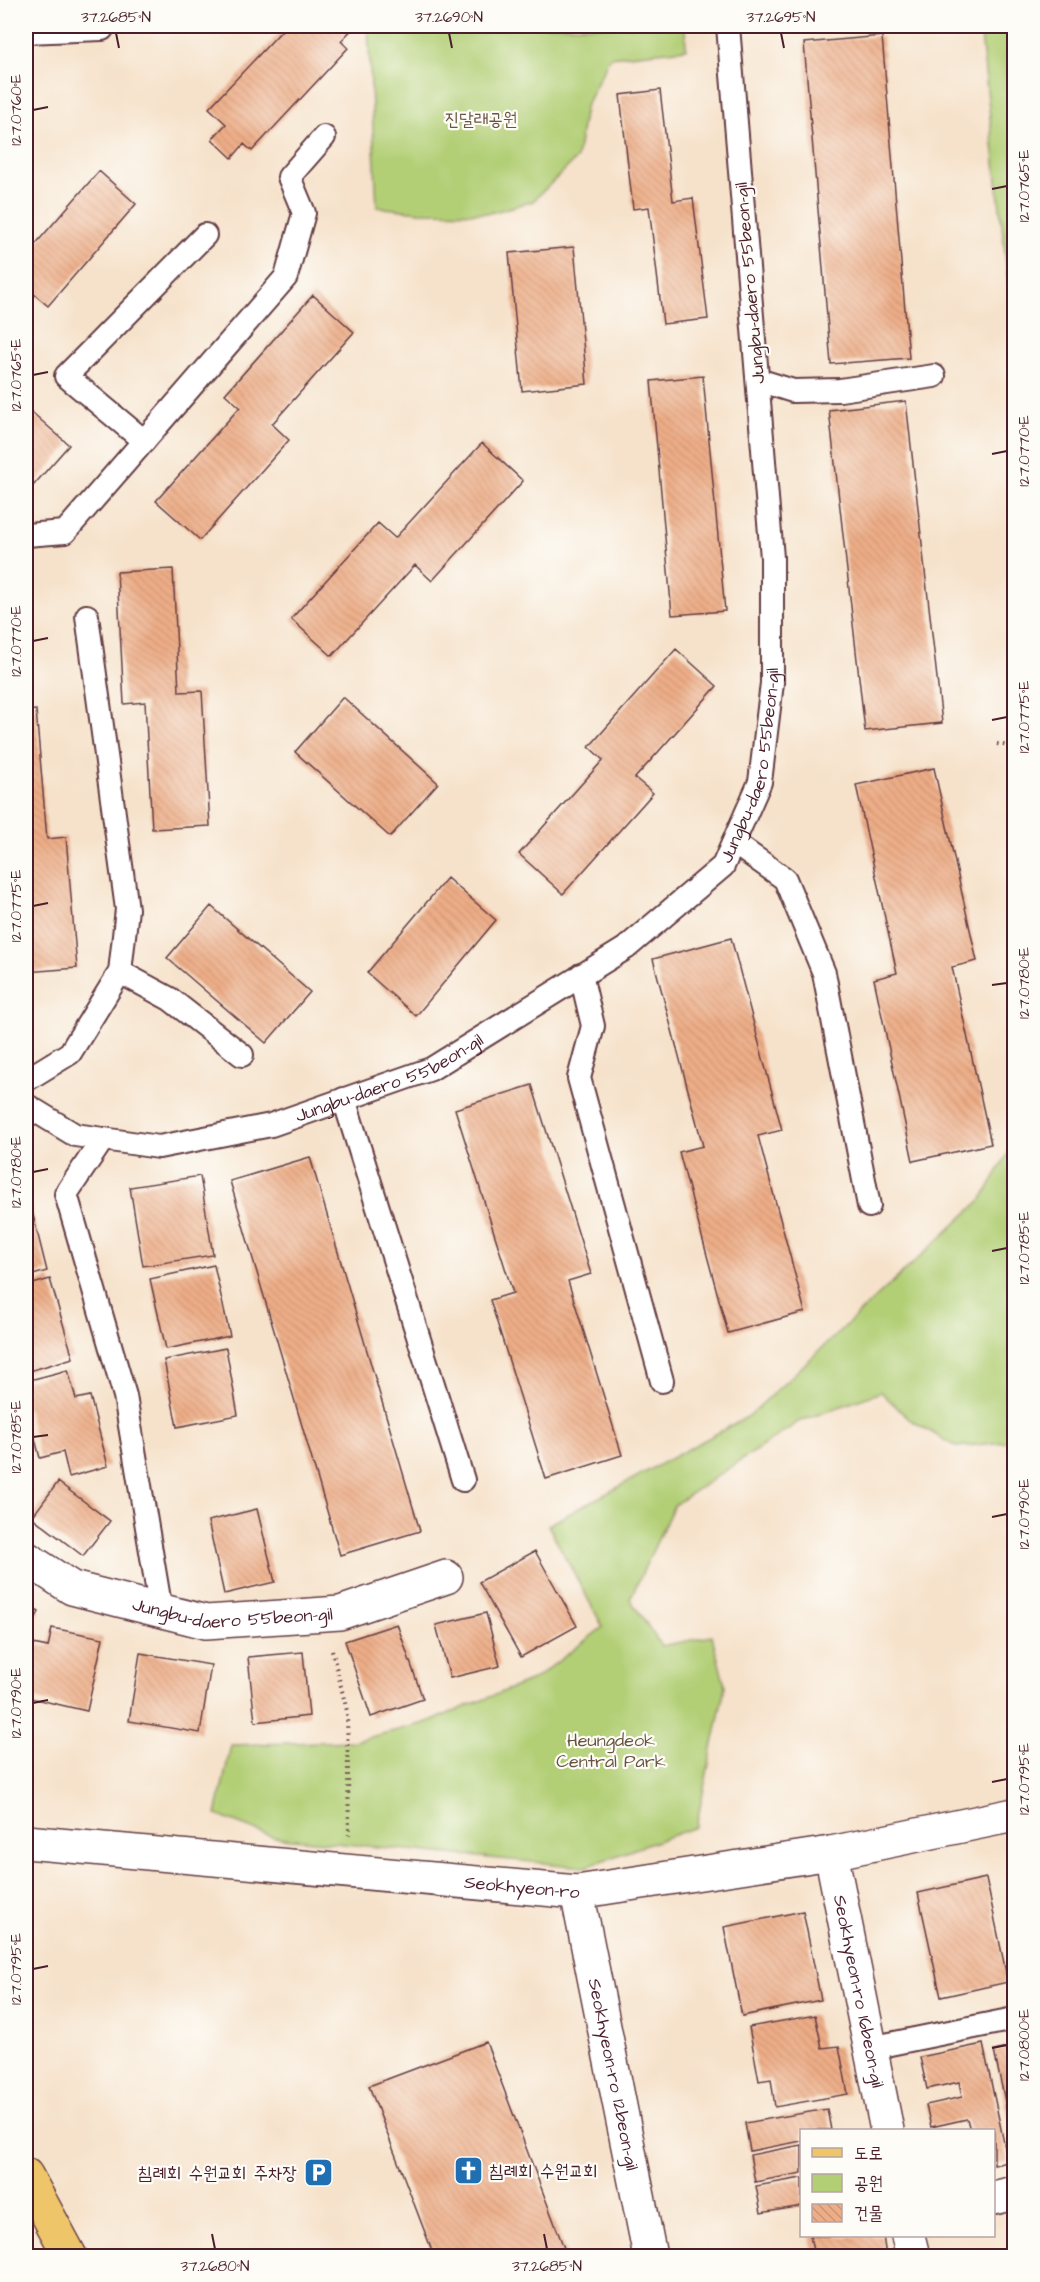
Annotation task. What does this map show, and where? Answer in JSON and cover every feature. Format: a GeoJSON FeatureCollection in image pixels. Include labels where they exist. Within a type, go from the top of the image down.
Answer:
{"type":"FeatureCollection","features":[{"type":"Feature","properties":{"kind":"main road"},"geometry":{"type":"LineString","coordinates":[[26,2175],[70,2256]]}},
{"type":"Feature","properties":{"kind":"street","name":"Jungbu-daero 55beon-gil"},"geometry":{"type":"LineString","coordinates":[[26,1558],[72,1588],[206,1622],[340,1613],[446,1577]]}},
{"type":"Feature","properties":{"kind":"street","name":"Seokhyeon-ro"},"geometry":{"type":"LineString","coordinates":[[26,1842],[577,1892],[831,1853],[1014,1815]]}},
{"type":"Feature","properties":{"kind":"street","name":"Seokhyeon-ro 16beon-gil"},"geometry":{"type":"LineString","coordinates":[[831,1853],[887,2129]]}},
{"type":"Feature","properties":{"kind":"street","name":"Seokhyeon-ro 12beon-gil"},"geometry":{"type":"LineString","coordinates":[[577,1892],[650,2256]]}},
{"type":"Feature","properties":{"kind":"street"},"geometry":{"type":"LineString","coordinates":[[995,2198],[1014,2193]]}},
{"type":"Feature","properties":{"kind":"street"},"geometry":{"type":"LineString","coordinates":[[908,2237],[913,2256]]}},
{"type":"Feature","properties":{"kind":"lane"},"geometry":{"type":"LineString","coordinates":[[26,32],[102,29],[104,26]]}},
{"type":"Feature","properties":{"kind":"lane","name":"Jungbu-daero 55beon-gil"},"geometry":{"type":"LineString","coordinates":[[26,1105],[75,1135],[159,1147],[272,1125],[431,1068],[626,948],[723,866],[760,782],[772,683],[772,558],[728,26]]}},
{"type":"Feature","properties":{"kind":"lane"},"geometry":{"type":"LineString","coordinates":[[26,536],[65,532],[286,277],[304,213],[289,177],[324,137]]}},
{"type":"Feature","properties":{"kind":"lane"},"geometry":{"type":"LineString","coordinates":[[144,441],[66,376],[205,235]]}},
{"type":"Feature","properties":{"kind":"lane"},"geometry":{"type":"LineString","coordinates":[[758,380],[793,391],[840,390],[934,376]]}},
{"type":"Feature","properties":{"kind":"lane"},"geometry":{"type":"LineString","coordinates":[[26,1080],[70,1053],[120,972],[127,909],[87,616]]}},
{"type":"Feature","properties":{"kind":"lane"},"geometry":{"type":"LineString","coordinates":[[734,843],[785,879],[824,973],[870,1206]]}},
{"type":"Feature","properties":{"kind":"lane"},"geometry":{"type":"LineString","coordinates":[[120,972],[170,999],[242,1055]]}},
{"type":"Feature","properties":{"kind":"lane"},"geometry":{"type":"LineString","coordinates":[[581,975],[593,1026],[579,1078],[662,1381]]}},
{"type":"Feature","properties":{"kind":"lane"},"geometry":{"type":"LineString","coordinates":[[344,1099],[464,1480]]}},
{"type":"Feature","properties":{"kind":"lane"},"geometry":{"type":"LineString","coordinates":[[103,1139],[66,1194],[125,1396],[161,1611]]}},
{"type":"Feature","properties":{"kind":"lane"},"geometry":{"type":"LineString","coordinates":[[870,2048],[1014,2019]]}},
{"type":"Feature","properties":{"kind":"path"},"geometry":{"type":"LineString","coordinates":[[997,744],[1014,747]]}},
{"type":"Feature","properties":{"kind":"path"},"geometry":{"type":"LineString","coordinates":[[323,1614],[347,1710],[350,1872]]}},
{"type":"Feature","properties":{"kind":"green space","name":"진달래공원"},"geometry":{"type":"Polygon","coordinates":[[[368,26],[685,26],[686,49],[610,57],[585,107],[577,158],[533,201],[490,213],[420,212],[377,207],[368,26]]]}},
{"type":"Feature","properties":{"kind":"green space"},"geometry":{"type":"Polygon","coordinates":[[[980,26],[1014,26],[1014,335],[980,26]]]}},
{"type":"Feature","properties":{"kind":"green space","name":"Heungdeok Central Park"},"geometry":{"type":"Polygon","coordinates":[[[1014,1143],[1014,1441],[956,1447],[909,1419],[881,1392],[800,1421],[674,1505],[630,1599],[661,1646],[712,1636],[725,1686],[696,1827],[585,1867],[273,1837],[216,1815],[231,1745],[355,1741],[425,1723],[535,1679],[603,1627],[548,1525],[749,1416],[982,1199],[1014,1143]]]}},
{"type":"Feature","properties":{"kind":"building"},"geometry":{"type":"Polygon","coordinates":[[[286,26],[355,26],[341,41],[348,48],[252,151],[244,144],[232,158],[212,139],[226,124],[209,108],[286,26]]]}},
{"type":"Feature","properties":{"kind":"building"},"geometry":{"type":"Polygon","coordinates":[[[882,36],[909,358],[831,364],[804,43],[882,36]]]}},
{"type":"Feature","properties":{"kind":"building"},"geometry":{"type":"Polygon","coordinates":[[[660,90],[673,201],[693,198],[708,319],[663,324],[649,207],[633,209],[620,95],[660,90]]]}},
{"type":"Feature","properties":{"kind":"building"},"geometry":{"type":"Polygon","coordinates":[[[99,171],[136,204],[48,306],[34,294],[26,304],[26,255],[99,171]]]}},
{"type":"Feature","properties":{"kind":"building"},"geometry":{"type":"Polygon","coordinates":[[[574,247],[587,384],[522,391],[509,253],[574,247]]]}},
{"type":"Feature","properties":{"kind":"building"},"geometry":{"type":"Polygon","coordinates":[[[313,295],[354,332],[272,424],[289,440],[200,540],[156,501],[240,407],[225,394],[313,295]]]}},
{"type":"Feature","properties":{"kind":"building"},"geometry":{"type":"Polygon","coordinates":[[[703,376],[725,611],[672,615],[651,381],[703,376]]]}},
{"type":"Feature","properties":{"kind":"building"},"geometry":{"type":"Polygon","coordinates":[[[906,401],[942,723],[865,731],[829,410],[906,401]]]}},
{"type":"Feature","properties":{"kind":"building"},"geometry":{"type":"Polygon","coordinates":[[[26,407],[69,445],[32,487],[26,482],[26,407]]]}},
{"type":"Feature","properties":{"kind":"building"},"geometry":{"type":"Polygon","coordinates":[[[482,443],[523,481],[432,581],[415,565],[332,656],[291,619],[378,523],[395,538],[482,443]]]}},
{"type":"Feature","properties":{"kind":"building"},"geometry":{"type":"Polygon","coordinates":[[[173,569],[179,692],[202,691],[210,826],[152,829],[145,702],[124,704],[117,572],[173,569]]]}},
{"type":"Feature","properties":{"kind":"building"},"geometry":{"type":"Polygon","coordinates":[[[676,649],[717,686],[635,778],[653,793],[563,894],[519,854],[603,760],[589,747],[676,649]]]}},
{"type":"Feature","properties":{"kind":"building"},"geometry":{"type":"Polygon","coordinates":[[[343,697],[438,783],[390,837],[295,752],[343,697]]]}},
{"type":"Feature","properties":{"kind":"building"},"geometry":{"type":"Polygon","coordinates":[[[36,710],[47,839],[66,837],[77,968],[26,972],[26,711],[36,710]]]}},
{"type":"Feature","properties":{"kind":"building"},"geometry":{"type":"Polygon","coordinates":[[[934,768],[977,961],[952,967],[991,1144],[913,1161],[874,979],[897,973],[856,785],[934,768]]]}},
{"type":"Feature","properties":{"kind":"building"},"geometry":{"type":"Polygon","coordinates":[[[447,878],[496,920],[416,1016],[367,973],[447,878]]]}},
{"type":"Feature","properties":{"kind":"building"},"geometry":{"type":"Polygon","coordinates":[[[211,906],[310,992],[266,1043],[167,958],[211,906]]]}},
{"type":"Feature","properties":{"kind":"building"},"geometry":{"type":"Polygon","coordinates":[[[731,938],[782,1130],[758,1136],[805,1312],[728,1333],[679,1152],[703,1146],[653,959],[731,938]]]}},
{"type":"Feature","properties":{"kind":"building"},"geometry":{"type":"Polygon","coordinates":[[[532,1085],[591,1274],[568,1281],[622,1455],[546,1479],[490,1300],[513,1293],[455,1109],[532,1085]]]}},
{"type":"Feature","properties":{"kind":"building"},"geometry":{"type":"Polygon","coordinates":[[[310,1157],[420,1531],[340,1555],[230,1181],[310,1157]]]}},
{"type":"Feature","properties":{"kind":"building"},"geometry":{"type":"Polygon","coordinates":[[[200,1176],[213,1255],[143,1266],[130,1187],[200,1176]]]}},
{"type":"Feature","properties":{"kind":"building"},"geometry":{"type":"Polygon","coordinates":[[[30,1203],[47,1271],[26,1277],[26,1204],[30,1203]]]}},
{"type":"Feature","properties":{"kind":"building"},"geometry":{"type":"Polygon","coordinates":[[[214,1265],[230,1336],[166,1349],[150,1279],[214,1265]]]}},
{"type":"Feature","properties":{"kind":"building"},"geometry":{"type":"Polygon","coordinates":[[[50,1279],[73,1358],[26,1372],[26,1286],[50,1279]]]}},
{"type":"Feature","properties":{"kind":"building"},"geometry":{"type":"Polygon","coordinates":[[[226,1348],[238,1415],[177,1427],[164,1360],[226,1348]]]}},
{"type":"Feature","properties":{"kind":"building"},"geometry":{"type":"Polygon","coordinates":[[[68,1370],[76,1399],[90,1396],[108,1466],[69,1477],[63,1452],[40,1458],[26,1404],[26,1381],[68,1370]]]}},
{"type":"Feature","properties":{"kind":"building"},"geometry":{"type":"Polygon","coordinates":[[[58,1482],[110,1521],[83,1556],[32,1517],[58,1482]]]}},
{"type":"Feature","properties":{"kind":"building"},"geometry":{"type":"Polygon","coordinates":[[[257,1509],[275,1582],[224,1594],[208,1521],[257,1509]]]}},
{"type":"Feature","properties":{"kind":"building"},"geometry":{"type":"Polygon","coordinates":[[[535,1551],[577,1626],[521,1657],[479,1582],[535,1551]]]}},
{"type":"Feature","properties":{"kind":"building"},"geometry":{"type":"Polygon","coordinates":[[[26,1604],[39,1612],[26,1635],[26,1604]]]}},
{"type":"Feature","properties":{"kind":"building"},"geometry":{"type":"Polygon","coordinates":[[[486,1613],[500,1666],[450,1678],[436,1625],[486,1613]]]}},
{"type":"Feature","properties":{"kind":"building"},"geometry":{"type":"Polygon","coordinates":[[[397,1624],[423,1699],[371,1717],[345,1641],[397,1624]]]}},
{"type":"Feature","properties":{"kind":"building"},"geometry":{"type":"Polygon","coordinates":[[[52,1628],[103,1638],[87,1711],[26,1697],[26,1664],[29,1663],[33,1644],[48,1647],[52,1628]]]}},
{"type":"Feature","properties":{"kind":"building"},"geometry":{"type":"Polygon","coordinates":[[[303,1652],[309,1716],[255,1722],[248,1657],[303,1652]]]}},
{"type":"Feature","properties":{"kind":"building"},"geometry":{"type":"Polygon","coordinates":[[[140,1653],[211,1665],[200,1733],[129,1721],[140,1653]]]}},
{"type":"Feature","properties":{"kind":"building"},"geometry":{"type":"Polygon","coordinates":[[[986,1878],[1008,1982],[941,1997],[918,1893],[986,1878]]]}},
{"type":"Feature","properties":{"kind":"building"},"geometry":{"type":"Polygon","coordinates":[[[803,1911],[821,2000],[742,2016],[724,1927],[803,1911]]]}},
{"type":"Feature","properties":{"kind":"building"},"geometry":{"type":"Polygon","coordinates":[[[815,2015],[822,2048],[839,2046],[848,2094],[775,2107],[771,2079],[759,2081],[749,2027],[815,2015]]]}},
{"type":"Feature","properties":{"kind":"building","name":"침례회 수원교회"},"geometry":{"type":"Polygon","coordinates":[[[486,2042],[567,2256],[434,2256],[369,2086],[486,2042]]]}},
{"type":"Feature","properties":{"kind":"building"},"geometry":{"type":"Polygon","coordinates":[[[983,2044],[1008,2162],[995,2165],[995,2129],[970,2129],[967,2119],[931,2127],[926,2105],[962,2097],[959,2082],[927,2089],[920,2057],[983,2044]]]}},
{"type":"Feature","properties":{"kind":"building"},"geometry":{"type":"Polygon","coordinates":[[[1014,2046],[1014,2133],[1012,2133],[994,2051],[1014,2046]]]}},
{"type":"Feature","properties":{"kind":"building"},"geometry":{"type":"Polygon","coordinates":[[[827,2109],[831,2129],[800,2129],[800,2141],[750,2151],[745,2123],[827,2109]]]}},
{"type":"Feature","properties":{"kind":"building"},"geometry":{"type":"Polygon","coordinates":[[[800,2145],[800,2173],[755,2182],[750,2155],[800,2145]]]}},
{"type":"Feature","properties":{"kind":"building"},"geometry":{"type":"Polygon","coordinates":[[[800,2178],[800,2206],[761,2213],[756,2186],[800,2178]]]}},
{"type":"Feature","properties":{"kind":"building"},"geometry":{"type":"Polygon","coordinates":[[[810,2237],[883,2237],[886,2256],[814,2256],[810,2237]]]}},
{"type":"Feature","properties":{"kind":"place","name":"침례회 수원교회"},"geometry":{"type":"Point","coordinates":[468,2171]}},
{"type":"Feature","properties":{"kind":"place","name":"침례회 수원교회 주차장"},"geometry":{"type":"Point","coordinates":[318,2173]}}]}
